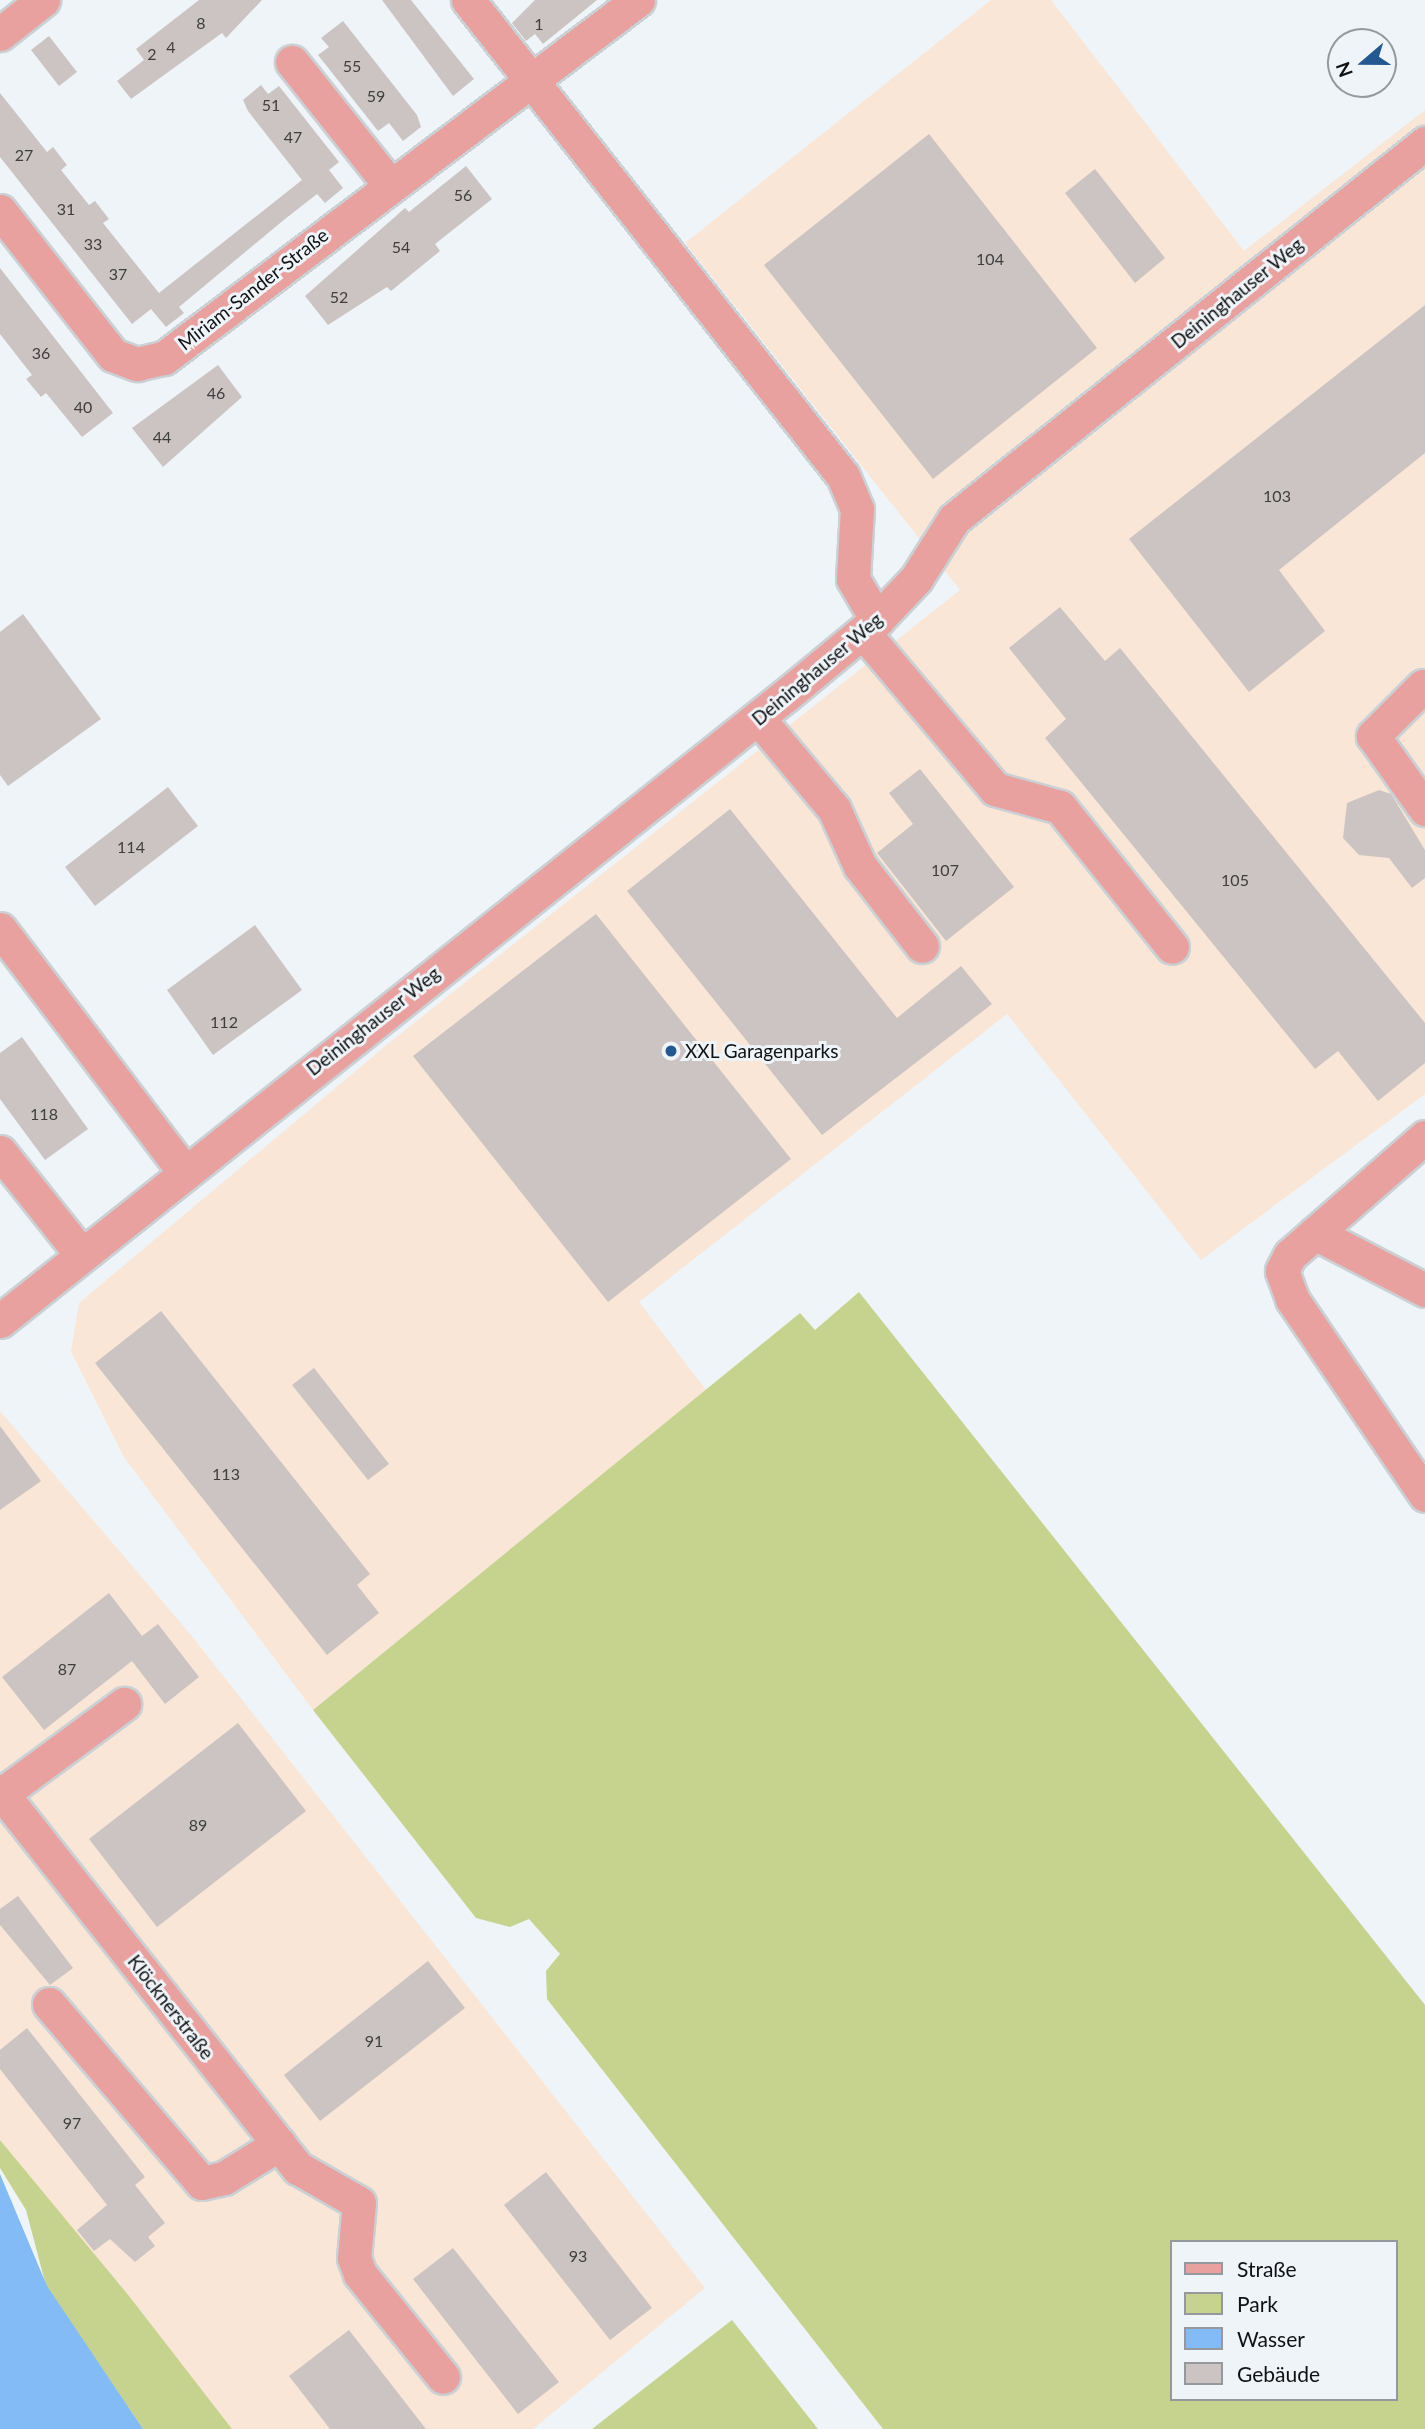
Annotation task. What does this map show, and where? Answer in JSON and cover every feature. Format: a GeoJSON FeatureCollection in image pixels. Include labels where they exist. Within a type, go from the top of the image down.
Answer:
{"type":"FeatureCollection","features":[{"type":"Feature","properties":{"kind":"street"},"geometry":{"type":"LineString","coordinates":[[0,34],[43,0]]}},
{"type":"Feature","properties":{"kind":"street"},"geometry":{"type":"LineString","coordinates":[[468,0],[843,476],[857,509],[853,579],[870,626],[995,789],[1060,807],[1172,947]]}},
{"type":"Feature","properties":{"kind":"street","name":"Miriam-Sander-Straße"},"geometry":{"type":"LineString","coordinates":[[0,211],[113,355],[137,364],[164,358],[389,184],[638,0]]}},
{"type":"Feature","properties":{"kind":"street"},"geometry":{"type":"LineString","coordinates":[[292,62],[389,184]]}},
{"type":"Feature","properties":{"kind":"street","name":"Deininghauser Weg"},"geometry":{"type":"LineString","coordinates":[[0,1321],[183,1170],[758,718],[870,626],[916,579],[954,519],[1425,143]]}},
{"type":"Feature","properties":{"kind":"street"},"geometry":{"type":"LineString","coordinates":[[1423,685],[1373,736],[1425,809]]}},
{"type":"Feature","properties":{"kind":"street"},"geometry":{"type":"LineString","coordinates":[[758,718],[834,809],[860,866],[922,946]]}},
{"type":"Feature","properties":{"kind":"street"},"geometry":{"type":"LineString","coordinates":[[0,929],[183,1170]]}},
{"type":"Feature","properties":{"kind":"street"},"geometry":{"type":"LineString","coordinates":[[1425,1137],[1285,1261],[1283,1282],[1425,1495]]}},
{"type":"Feature","properties":{"kind":"street"},"geometry":{"type":"LineString","coordinates":[[0,1152],[81,1254]]}},
{"type":"Feature","properties":{"kind":"street"},"geometry":{"type":"LineString","coordinates":[[1315,1233],[1425,1290]]}},
{"type":"Feature","properties":{"kind":"street"},"geometry":{"type":"LineString","coordinates":[[1,1793],[124,1704]]}},
{"type":"Feature","properties":{"kind":"street","name":"Klöcknerstraße"},"geometry":{"type":"LineString","coordinates":[[1,1793],[298,2168],[359,2203],[354,2258],[360,2274],[443,2377]]}},
{"type":"Feature","properties":{"kind":"street"},"geometry":{"type":"LineString","coordinates":[[49,2004],[202,2183],[224,2178],[279,2144]]}},
{"type":"Feature","properties":{"kind":"shaded area"},"geometry":{"type":"Polygon","coordinates":[[[991,0],[1051,0],[1244,251],[1425,110],[1425,1094],[1201,1260],[1007,1014],[639,1302],[706,1390],[313,1710],[124,1457],[71,1352],[79,1303],[389,1043],[960,590],[685,243],[991,0]]]}},
{"type":"Feature","properties":{"kind":"shaded area"},"geometry":{"type":"Polygon","coordinates":[[[0,1411],[191,1635],[705,2288],[533,2429],[232,2429],[0,2140],[0,1411]]]}},
{"type":"Feature","properties":{"kind":"green space"},"geometry":{"type":"Polygon","coordinates":[[[859,1292],[1425,2005],[1425,2429],[883,2429],[547,1999],[546,1971],[560,1954],[529,1919],[510,1927],[476,1918],[313,1710],[800,1313],[815,1330],[859,1292]]]}},
{"type":"Feature","properties":{"kind":"green space"},"geometry":{"type":"Polygon","coordinates":[[[0,2140],[129,2296],[232,2429],[143,2429],[46,2286],[26,2210],[0,2168],[0,2140]]]}},
{"type":"Feature","properties":{"kind":"green space"},"geometry":{"type":"Polygon","coordinates":[[[732,2320],[818,2429],[592,2429],[732,2320]]]}},
{"type":"Feature","properties":{"kind":"water"},"geometry":{"type":"Polygon","coordinates":[[[0,2174],[47,2286],[143,2429],[0,2429],[0,2174]]]}},
{"type":"Feature","properties":{"kind":"building"},"geometry":{"type":"Polygon","coordinates":[[[199,0],[262,0],[226,38],[222,33],[131,99],[117,81],[144,60],[136,49],[199,0]]]}},
{"type":"Feature","properties":{"kind":"building"},"geometry":{"type":"Polygon","coordinates":[[[382,0],[411,0],[474,79],[453,96],[382,0]]]}},
{"type":"Feature","properties":{"kind":"building"},"geometry":{"type":"Polygon","coordinates":[[[535,0],[597,0],[543,44],[535,34],[526,41],[512,23],[535,0]]]}},
{"type":"Feature","properties":{"kind":"building"},"geometry":{"type":"Polygon","coordinates":[[[343,21],[417,115],[421,127],[403,141],[389,123],[378,131],[318,55],[329,47],[321,38],[343,21]]]}},
{"type":"Feature","properties":{"kind":"building"},"geometry":{"type":"Polygon","coordinates":[[[49,36],[77,72],[59,86],[31,50],[49,36]]]}},
{"type":"Feature","properties":{"kind":"building"},"geometry":{"type":"Polygon","coordinates":[[[261,85],[268,94],[279,86],[339,162],[329,170],[343,188],[325,203],[317,194],[285,219],[179,307],[184,313],[166,327],[151,309],[132,324],[0,157],[0,93],[47,152],[53,147],[67,165],[61,170],[89,205],[95,201],[109,219],[103,223],[159,293],[302,180],[248,111],[243,100],[261,85]]]}},
{"type":"Feature","properties":{"kind":"building"},"geometry":{"type":"Polygon","coordinates":[[[929,134],[1097,348],[933,479],[764,265],[929,134]]]}},
{"type":"Feature","properties":{"kind":"building"},"geometry":{"type":"Polygon","coordinates":[[[466,166],[492,199],[435,244],[440,251],[391,291],[387,287],[328,325],[305,296],[405,208],[409,212],[466,166]]]}},
{"type":"Feature","properties":{"kind":"building"},"geometry":{"type":"Polygon","coordinates":[[[1095,169],[1165,258],[1135,283],[1065,193],[1095,169]]]}},
{"type":"Feature","properties":{"kind":"building"},"geometry":{"type":"Polygon","coordinates":[[[0,268],[113,413],[82,437],[46,393],[41,397],[26,379],[32,375],[0,334],[0,268]]]}},
{"type":"Feature","properties":{"kind":"building"},"geometry":{"type":"Polygon","coordinates":[[[1425,305],[1425,453],[1279,570],[1325,631],[1249,692],[1129,539],[1425,305]]]}},
{"type":"Feature","properties":{"kind":"building"},"geometry":{"type":"Polygon","coordinates":[[[218,365],[242,397],[163,467],[132,428],[218,365]]]}},
{"type":"Feature","properties":{"kind":"building"},"geometry":{"type":"Polygon","coordinates":[[[1060,607],[1105,661],[1120,648],[1425,1023],[1425,1063],[1378,1101],[1338,1051],[1315,1069],[1045,738],[1066,719],[1009,648],[1060,607]]]}},
{"type":"Feature","properties":{"kind":"building"},"geometry":{"type":"Polygon","coordinates":[[[23,614],[101,719],[8,786],[0,775],[0,632],[23,614]]]}},
{"type":"Feature","properties":{"kind":"building"},"geometry":{"type":"Polygon","coordinates":[[[920,769],[1014,887],[946,941],[877,853],[913,824],[889,793],[920,769]]]}},
{"type":"Feature","properties":{"kind":"building"},"geometry":{"type":"Polygon","coordinates":[[[168,787],[198,826],[95,906],[65,867],[168,787]]]}},
{"type":"Feature","properties":{"kind":"building"},"geometry":{"type":"Polygon","coordinates":[[[1379,790],[1391,794],[1425,850],[1425,878],[1412,888],[1389,858],[1359,855],[1343,838],[1347,803],[1379,790]]]}},
{"type":"Feature","properties":{"kind":"building"},"geometry":{"type":"Polygon","coordinates":[[[730,809],[897,1018],[961,966],[992,1004],[822,1135],[627,891],[730,809]]]}},
{"type":"Feature","properties":{"kind":"building"},"geometry":{"type":"Polygon","coordinates":[[[596,914],[791,1159],[608,1302],[413,1056],[596,914]]]}},
{"type":"Feature","properties":{"kind":"building"},"geometry":{"type":"Polygon","coordinates":[[[255,925],[302,990],[213,1055],[167,990],[255,925]]]}},
{"type":"Feature","properties":{"kind":"building"},"geometry":{"type":"Polygon","coordinates":[[[22,1037],[88,1129],[45,1160],[0,1099],[0,1053],[22,1037]]]}},
{"type":"Feature","properties":{"kind":"building"},"geometry":{"type":"Polygon","coordinates":[[[161,1311],[370,1574],[357,1585],[379,1613],[327,1655],[95,1363],[161,1311]]]}},
{"type":"Feature","properties":{"kind":"building"},"geometry":{"type":"Polygon","coordinates":[[[314,1368],[389,1464],[368,1480],[292,1385],[314,1368]]]}},
{"type":"Feature","properties":{"kind":"building"},"geometry":{"type":"Polygon","coordinates":[[[0,1426],[41,1481],[0,1510],[0,1426]]]}},
{"type":"Feature","properties":{"kind":"building"},"geometry":{"type":"Polygon","coordinates":[[[109,1593],[142,1636],[158,1624],[199,1677],[165,1704],[132,1661],[44,1730],[2,1677],[109,1593]]]}},
{"type":"Feature","properties":{"kind":"building"},"geometry":{"type":"Polygon","coordinates":[[[238,1723],[306,1811],[157,1927],[89,1839],[238,1723]]]}},
{"type":"Feature","properties":{"kind":"building"},"geometry":{"type":"Polygon","coordinates":[[[18,1896],[73,1968],[50,1985],[0,1925],[0,1909],[18,1896]]]}},
{"type":"Feature","properties":{"kind":"building"},"geometry":{"type":"Polygon","coordinates":[[[428,1961],[465,2008],[320,2121],[284,2075],[428,1961]]]}},
{"type":"Feature","properties":{"kind":"building"},"geometry":{"type":"Polygon","coordinates":[[[27,2028],[145,2177],[135,2185],[165,2223],[148,2237],[155,2246],[135,2262],[110,2239],[94,2251],[77,2230],[107,2205],[0,2069],[0,2050],[27,2028]]]}},
{"type":"Feature","properties":{"kind":"building"},"geometry":{"type":"Polygon","coordinates":[[[546,2172],[652,2308],[610,2340],[504,2205],[546,2172]]]}},
{"type":"Feature","properties":{"kind":"building"},"geometry":{"type":"Polygon","coordinates":[[[453,2248],[559,2382],[518,2414],[413,2279],[453,2248]]]}},
{"type":"Feature","properties":{"kind":"building"},"geometry":{"type":"Polygon","coordinates":[[[349,2330],[426,2429],[330,2429],[289,2376],[349,2330]]]}},
{"type":"Feature","properties":{"kind":"place","name":"XXL Garagenparks"},"geometry":{"type":"Point","coordinates":[671,1051]}}]}
